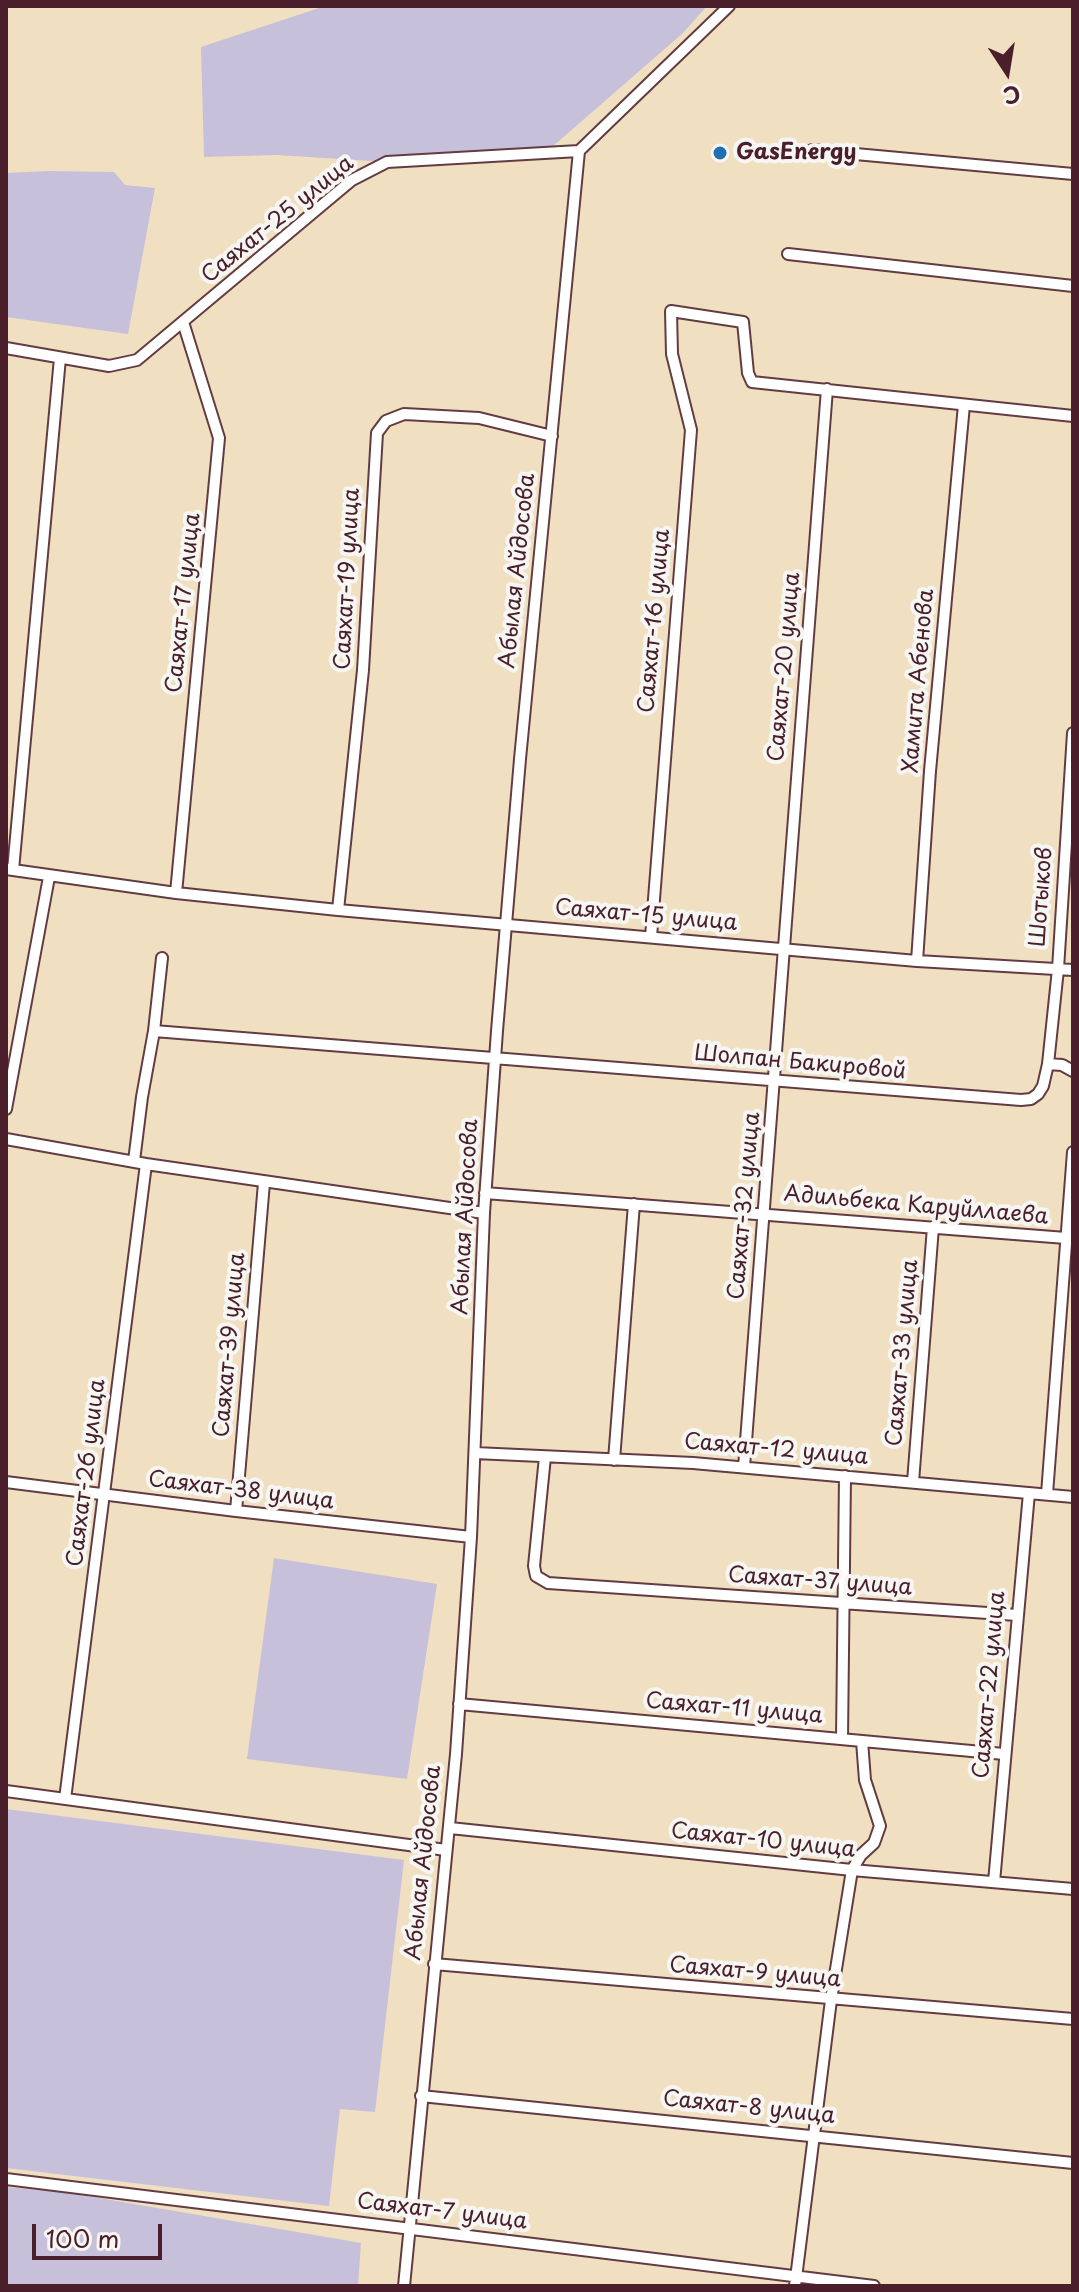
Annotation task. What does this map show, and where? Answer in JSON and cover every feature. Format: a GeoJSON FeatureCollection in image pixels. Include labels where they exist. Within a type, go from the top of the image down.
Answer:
{"type":"FeatureCollection","features":[{"type":"Feature","properties":{"kind":"street"},"geometry":{"type":"LineString","coordinates":[[579,151],[616,119],[729,6]]}},
{"type":"Feature","properties":{"kind":"street"},"geometry":{"type":"LineString","coordinates":[[812,150],[1073,174]]}},
{"type":"Feature","properties":{"kind":"street","name":"Саяхат-25 улица"},"geometry":{"type":"LineString","coordinates":[[6,348],[109,366],[137,360],[352,180],[387,162],[579,151]]}},
{"type":"Feature","properties":{"kind":"street","name":"Абылая Айдосова"},"geometry":{"type":"LineString","coordinates":[[404,2286],[450,1828],[471,1537],[485,1193],[506,924],[579,151]]}},
{"type":"Feature","properties":{"kind":"street"},"geometry":{"type":"LineString","coordinates":[[788,254],[1073,286]]}},
{"type":"Feature","properties":{"kind":"street","name":"Саяхат-16 улица"},"geometry":{"type":"LineString","coordinates":[[651,937],[691,430],[672,354],[671,311],[743,322],[748,373],[752,382],[827,389]]}},
{"type":"Feature","properties":{"kind":"street","name":"Саяхат-17 улица"},"geometry":{"type":"LineString","coordinates":[[176,893],[219,438],[183,322]]}},
{"type":"Feature","properties":{"kind":"street"},"geometry":{"type":"LineString","coordinates":[[9,870],[60,358]]}},
{"type":"Feature","properties":{"kind":"street"},"geometry":{"type":"LineString","coordinates":[[827,389],[1073,416]]}},
{"type":"Feature","properties":{"kind":"street","name":"Саяхат-20 улица"},"geometry":{"type":"LineString","coordinates":[[782,948],[827,389]]}},
{"type":"Feature","properties":{"kind":"street","name":"Хамита Абенова"},"geometry":{"type":"LineString","coordinates":[[917,961],[930,771],[964,405]]}},
{"type":"Feature","properties":{"kind":"street","name":"Саяхат-19 улица"},"geometry":{"type":"LineString","coordinates":[[338,910],[363,670],[377,433],[386,421],[404,414],[479,418],[552,436]]}},
{"type":"Feature","properties":{"kind":"street","name":"Шотыков"},"geometry":{"type":"LineString","coordinates":[[1048,1064],[1058,969],[1073,733]]}},
{"type":"Feature","properties":{"kind":"street","name":"Саяхат-15 улица"},"geometry":{"type":"LineString","coordinates":[[9,870],[176,893],[338,910],[917,961],[1073,970]]}},
{"type":"Feature","properties":{"kind":"street"},"geometry":{"type":"LineString","coordinates":[[6,1109],[49,877]]}},
{"type":"Feature","properties":{"kind":"street","name":"Саяхат-32 улица"},"geometry":{"type":"LineString","coordinates":[[744,1467],[762,1214],[776,1081],[782,948]]}},
{"type":"Feature","properties":{"kind":"street"},"geometry":{"type":"LineString","coordinates":[[134,1161],[162,958]]}},
{"type":"Feature","properties":{"kind":"street","name":"Шолпан Бакировой"},"geometry":{"type":"LineString","coordinates":[[154,1031],[1021,1100],[1038,1094],[1048,1064]]}},
{"type":"Feature","properties":{"kind":"street"},"geometry":{"type":"LineString","coordinates":[[1048,1064],[1062,1065],[1073,1071]]}},
{"type":"Feature","properties":{"kind":"street"},"geometry":{"type":"LineString","coordinates":[[6,1139],[264,1183],[484,1213]]}},
{"type":"Feature","properties":{"kind":"street"},"geometry":{"type":"LineString","coordinates":[[1047,1494],[1073,1152]]}},
{"type":"Feature","properties":{"kind":"street","name":"Саяхат-26 улица"},"geometry":{"type":"LineString","coordinates":[[65,1799],[146,1164]]}},
{"type":"Feature","properties":{"kind":"street","name":"Саяхат-39 улица"},"geometry":{"type":"LineString","coordinates":[[236,1511],[264,1183]]}},
{"type":"Feature","properties":{"kind":"street","name":"Адильбека Каруйллаева"},"geometry":{"type":"LineString","coordinates":[[485,1193],[1066,1238]]}},
{"type":"Feature","properties":{"kind":"street"},"geometry":{"type":"LineString","coordinates":[[614,1460],[634,1204]]}},
{"type":"Feature","properties":{"kind":"street","name":"Саяхат-33 улица"},"geometry":{"type":"LineString","coordinates":[[913,1482],[933,1227]]}},
{"type":"Feature","properties":{"kind":"street","name":"Саяхат-12 улица"},"geometry":{"type":"LineString","coordinates":[[475,1453],[744,1467],[1073,1497]]}},
{"type":"Feature","properties":{"kind":"street","name":"Саяхат-37 улица"},"geometry":{"type":"LineString","coordinates":[[545,1457],[534,1566],[536,1576],[548,1583],[1017,1615]]}},
{"type":"Feature","properties":{"kind":"street"},"geometry":{"type":"LineString","coordinates":[[842,1739],[845,1476]]}},
{"type":"Feature","properties":{"kind":"street","name":"Саяхат-38 улица"},"geometry":{"type":"LineString","coordinates":[[6,1482],[471,1537]]}},
{"type":"Feature","properties":{"kind":"street","name":"Саяхат-22 улица"},"geometry":{"type":"LineString","coordinates":[[994,1882],[1029,1493]]}},
{"type":"Feature","properties":{"kind":"street","name":"Саяхат-11 улица"},"geometry":{"type":"LineString","coordinates":[[459,1704],[1004,1754]]}},
{"type":"Feature","properties":{"kind":"street"},"geometry":{"type":"LineString","coordinates":[[796,2282],[831,2000],[852,1870],[861,1855],[874,1843],[880,1826],[865,1780],[862,1741]]}},
{"type":"Feature","properties":{"kind":"street"},"geometry":{"type":"LineString","coordinates":[[6,1791],[446,1850]]}},
{"type":"Feature","properties":{"kind":"street","name":"Саяхат-10 улица"},"geometry":{"type":"LineString","coordinates":[[450,1828],[852,1870],[1073,1889]]}},
{"type":"Feature","properties":{"kind":"street","name":"Саяхат-9 улица"},"geometry":{"type":"LineString","coordinates":[[434,1964],[1073,2019]]}},
{"type":"Feature","properties":{"kind":"street","name":"Саяхат-8 улица"},"geometry":{"type":"LineString","coordinates":[[421,2096],[1073,2163]]}},
{"type":"Feature","properties":{"kind":"street","name":"Саяхат-7 улица"},"geometry":{"type":"LineString","coordinates":[[6,2179],[409,2228],[796,2282],[874,2286]]}},
{"type":"Feature","properties":{"kind":"shaded area"},"geometry":{"type":"Polygon","coordinates":[[[325,6],[707,6],[683,33],[552,147],[387,162],[277,155],[204,157],[201,47],[325,6]]]}},
{"type":"Feature","properties":{"kind":"shaded area"},"geometry":{"type":"Polygon","coordinates":[[[114,172],[125,185],[155,188],[128,334],[6,317],[6,173],[114,172]]]}},
{"type":"Feature","properties":{"kind":"shaded area"},"geometry":{"type":"Polygon","coordinates":[[[274,1558],[437,1584],[407,1779],[247,1759],[274,1558]]]}},
{"type":"Feature","properties":{"kind":"shaded area"},"geometry":{"type":"Polygon","coordinates":[[[6,1809],[404,1860],[375,2112],[340,2109],[329,2206],[6,2168],[6,1809]]]}},
{"type":"Feature","properties":{"kind":"shaded area"},"geometry":{"type":"Polygon","coordinates":[[[6,2187],[70,2193],[361,2243],[358,2286],[6,2286],[6,2187]]]}},
{"type":"Feature","properties":{"kind":"place","name":"GasEnergy"},"geometry":{"type":"Point","coordinates":[720,153]}}]}
